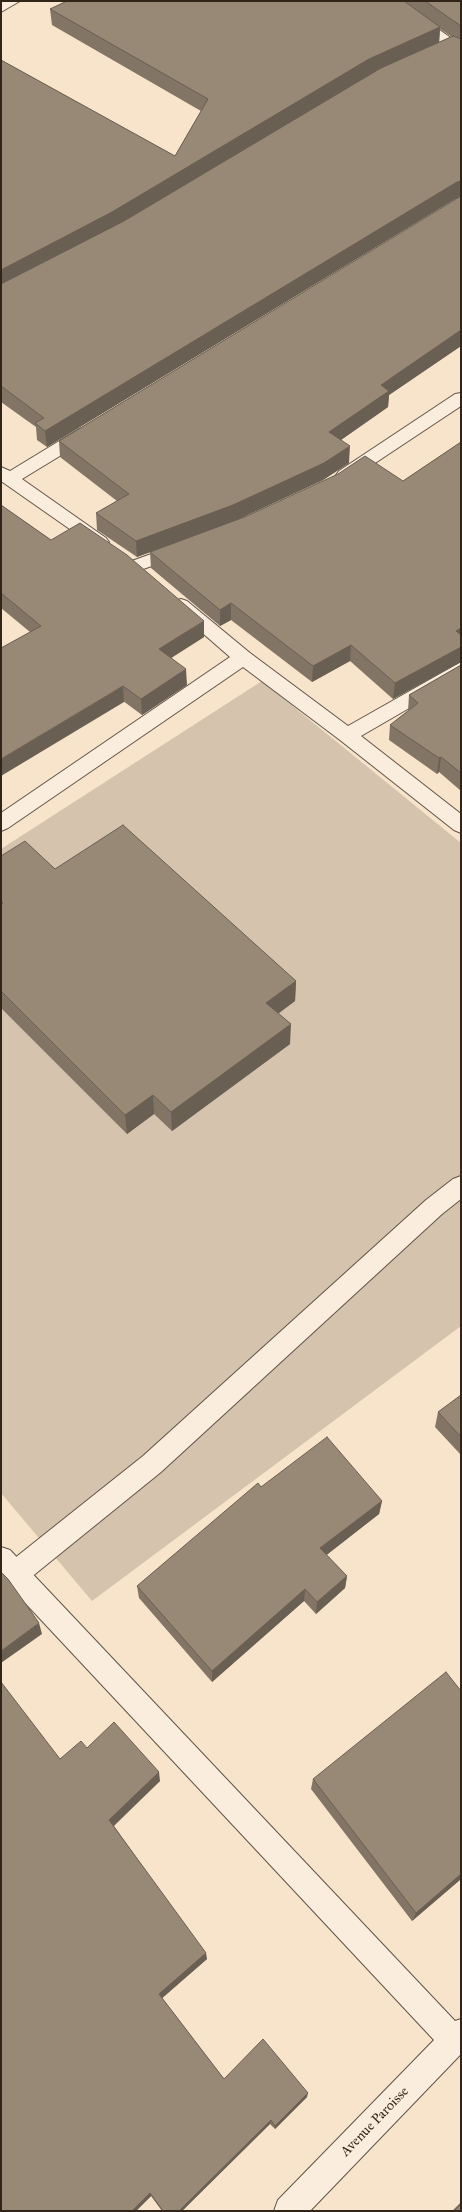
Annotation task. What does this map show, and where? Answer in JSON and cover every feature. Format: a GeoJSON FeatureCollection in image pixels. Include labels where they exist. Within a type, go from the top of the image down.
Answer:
{"type":"FeatureCollection","features":[{"type":"Feature","properties":{"kind":"street"},"geometry":{"type":"LineString","coordinates":[[1,8],[14,1]]}},
{"type":"Feature","properties":{"kind":"street"},"geometry":{"type":"LineString","coordinates":[[389,1],[456,48]]}},
{"type":"Feature","properties":{"kind":"street"},"geometry":{"type":"LineString","coordinates":[[438,52],[456,48]]}},
{"type":"Feature","properties":{"kind":"street"},"geometry":{"type":"LineString","coordinates":[[330,485],[461,398]]}},
{"type":"Feature","properties":{"kind":"street"},"geometry":{"type":"LineString","coordinates":[[97,426],[5,476],[130,563],[191,545]]}},
{"type":"Feature","properties":{"kind":"street"},"geometry":{"type":"LineString","coordinates":[[165,592],[243,658],[347,735],[461,825]]}},
{"type":"Feature","properties":{"kind":"street"},"geometry":{"type":"LineString","coordinates":[[1,823],[243,658]]}},
{"type":"Feature","properties":{"kind":"street"},"geometry":{"type":"LineString","coordinates":[[347,735],[461,668]]}},
{"type":"Feature","properties":{"kind":"street"},"geometry":{"type":"LineString","coordinates":[[457,2036],[8,1566],[152,1464],[428,1212],[461,1186]]}},
{"type":"Feature","properties":{"kind":"street","name":"Avenue Paroisse"},"geometry":{"type":"LineString","coordinates":[[289,2211],[457,2036]]}},
{"type":"Feature","properties":{"kind":"shaded area"},"geometry":{"type":"Polygon","coordinates":[[[262,681],[461,843],[461,1326],[92,1601],[1,1493],[1,849],[262,681]]]}},
{"type":"Feature","properties":{"kind":"building"},"geometry":{"type":"Polygon","coordinates":[[[67,1],[404,1],[440,27],[369,59],[112,212],[1,270],[1,60],[175,156],[208,99],[50,9],[67,1]]]}},
{"type":"Feature","properties":{"kind":"building"},"geometry":{"type":"Polygon","coordinates":[[[425,1],[461,1],[461,26],[425,1]]]}},
{"type":"Feature","properties":{"kind":"building"},"geometry":{"type":"Polygon","coordinates":[[[453,36],[461,39],[461,181],[457,182],[45,431],[35,423],[44,418],[1,386],[1,284],[124,221],[381,68],[453,36]]]}},
{"type":"Feature","properties":{"kind":"building"},"geometry":{"type":"Polygon","coordinates":[[[461,196],[461,330],[381,385],[389,391],[329,432],[350,446],[324,463],[233,505],[136,541],[96,513],[129,494],[59,441],[461,196]]]}},
{"type":"Feature","properties":{"kind":"building"},"geometry":{"type":"Polygon","coordinates":[[[461,442],[461,628],[456,631],[461,635],[461,647],[395,683],[351,645],[313,666],[231,603],[220,610],[150,552],[247,516],[338,474],[365,456],[403,481],[461,442]]]}},
{"type":"Feature","properties":{"kind":"building"},"geometry":{"type":"Polygon","coordinates":[[[1,505],[51,540],[80,523],[127,555],[204,621],[159,649],[186,669],[141,699],[123,686],[1,759],[1,648],[41,626],[1,593],[1,505]]]}},
{"type":"Feature","properties":{"kind":"building"},"geometry":{"type":"Polygon","coordinates":[[[461,665],[461,773],[441,757],[439,758],[390,725],[418,703],[409,695],[461,665]]]}},
{"type":"Feature","properties":{"kind":"building"},"geometry":{"type":"Polygon","coordinates":[[[123,825],[296,981],[266,1003],[291,1024],[171,1112],[153,1095],[125,1115],[1,991],[1,904],[3,903],[1,901],[1,856],[25,841],[55,869],[123,825]]]}},
{"type":"Feature","properties":{"kind":"building"},"geometry":{"type":"Polygon","coordinates":[[[461,1395],[461,1437],[438,1412],[461,1395]]]}},
{"type":"Feature","properties":{"kind":"building"},"geometry":{"type":"Polygon","coordinates":[[[327,1437],[382,1501],[320,1548],[347,1576],[317,1602],[305,1589],[212,1671],[137,1586],[258,1483],[261,1487],[327,1437]]]}},
{"type":"Feature","properties":{"kind":"building"},"geometry":{"type":"Polygon","coordinates":[[[1,1572],[8,1579],[39,1623],[1,1651],[1,1572]]]}},
{"type":"Feature","properties":{"kind":"building"},"geometry":{"type":"Polygon","coordinates":[[[446,1672],[461,1691],[461,1874],[416,1913],[313,1779],[446,1672]]]}},
{"type":"Feature","properties":{"kind":"building"},"geometry":{"type":"Polygon","coordinates":[[[1,1682],[60,1759],[81,1741],[87,1748],[114,1722],[159,1772],[109,1820],[206,1953],[159,1994],[224,2079],[263,2039],[308,2093],[275,2126],[271,2120],[179,2211],[163,2211],[150,2193],[132,2211],[1,2211],[1,1682]]]}},
{"type":"Feature","properties":{"kind":"building"},"geometry":{"type":"Polygon","coordinates":[[[461,2204],[461,2211],[454,2211],[461,2204]]]}}]}
